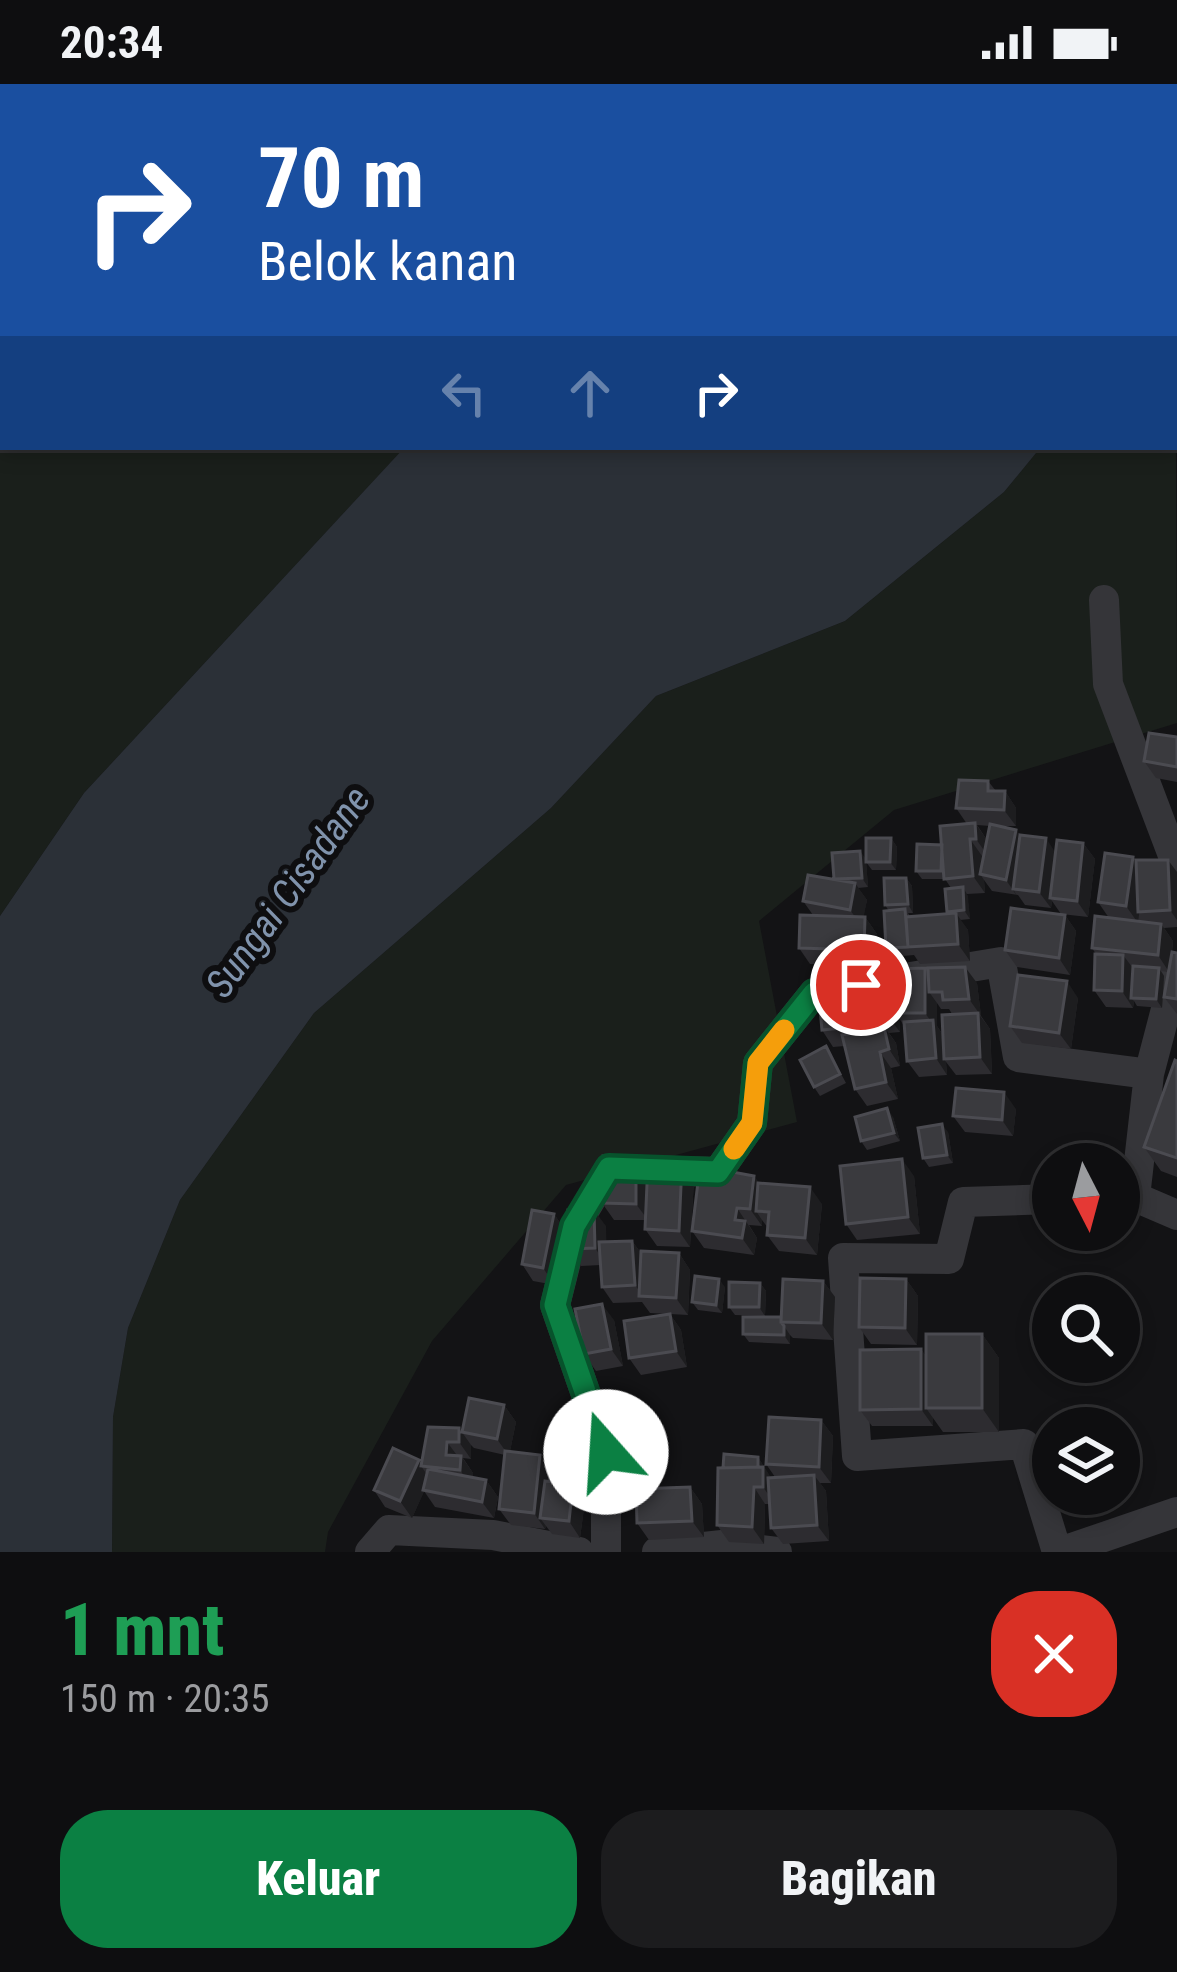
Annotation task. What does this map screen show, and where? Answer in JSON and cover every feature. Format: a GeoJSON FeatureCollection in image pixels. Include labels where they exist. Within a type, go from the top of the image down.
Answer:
{"type":"FeatureCollection","features":[{"type":"Feature","properties":{"kind":"street"},"geometry":{"type":"LineString","coordinates":[[1104,600],[1108,684],[1177,866]]}},
{"type":"Feature","properties":{"kind":"street"},"geometry":{"type":"LineString","coordinates":[[606,1552],[606,1452],[555,1305],[574,1226],[609,1168],[718,1172],[752,1123],[758,1063],[814,993],[1001,962],[1018,1058],[1149,1074]]}},
{"type":"Feature","properties":{"kind":"street"},"geometry":{"type":"LineString","coordinates":[[1137,1143],[1177,967]]}},
{"type":"Feature","properties":{"kind":"street"},"geometry":{"type":"LineString","coordinates":[[1032,1200],[963,1202],[949,1259],[842,1258],[857,1456],[1024,1444],[1059,1552],[1177,1512]]}},
{"type":"Feature","properties":{"kind":"street"},"geometry":{"type":"LineString","coordinates":[[1140,1202],[1177,1215]]}},
{"type":"Feature","properties":{"kind":"street"},"geometry":{"type":"LineString","coordinates":[[370,1552],[389,1530],[493,1535],[579,1552]]}},
{"type":"Feature","properties":{"kind":"street"},"geometry":{"type":"LineString","coordinates":[[657,1552],[722,1545],[777,1552]]}},
{"type":"Feature","properties":{"kind":"shaded area"},"geometry":{"type":"Polygon","coordinates":[[[0,450],[402,450],[84,793],[0,916],[0,450]]]}},
{"type":"Feature","properties":{"kind":"shaded area"},"geometry":{"type":"Polygon","coordinates":[[[1039,450],[1176,450],[1177,723],[894,810],[759,921],[797,1122],[566,1185],[432,1341],[328,1532],[325,1552],[112,1552],[113,1417],[128,1328],[180,1200],[314,1013],[551,808],[656,696],[845,621],[1004,492],[1039,450]]]}},
{"type":"Feature","properties":{"kind":"water","name":"Sungai Cisadane"},"geometry":{"type":"Polygon","coordinates":[[[402,450],[1039,450],[1004,492],[845,621],[656,696],[551,808],[314,1013],[180,1200],[128,1328],[113,1417],[112,1552],[0,1552],[0,916],[84,793],[402,450]]]}},
{"type":"Feature","properties":{"kind":"building"},"geometry":{"type":"Polygon","coordinates":[[[1149,733],[1177,737],[1177,767],[1144,761],[1149,733]]]}},
{"type":"Feature","properties":{"kind":"building"},"geometry":{"type":"Polygon","coordinates":[[[959,780],[988,781],[988,791],[1005,791],[1004,810],[956,808],[959,780]]]}},
{"type":"Feature","properties":{"kind":"building"},"geometry":{"type":"Polygon","coordinates":[[[975,823],[976,839],[970,839],[973,876],[944,879],[940,826],[975,823]]]}},
{"type":"Feature","properties":{"kind":"building"},"geometry":{"type":"Polygon","coordinates":[[[990,824],[1016,830],[1006,880],[980,874],[990,824]]]}},
{"type":"Feature","properties":{"kind":"building"},"geometry":{"type":"Polygon","coordinates":[[[1020,835],[1046,838],[1039,892],[1013,889],[1020,835]]]}},
{"type":"Feature","properties":{"kind":"building"},"geometry":{"type":"Polygon","coordinates":[[[866,838],[891,838],[890,862],[866,862],[866,838]]]}},
{"type":"Feature","properties":{"kind":"building"},"geometry":{"type":"Polygon","coordinates":[[[1057,840],[1083,843],[1077,901],[1050,898],[1057,840]]]}},
{"type":"Feature","properties":{"kind":"building"},"geometry":{"type":"Polygon","coordinates":[[[917,844],[942,845],[941,871],[916,871],[917,844]]]}},
{"type":"Feature","properties":{"kind":"building"},"geometry":{"type":"Polygon","coordinates":[[[860,851],[862,878],[834,879],[832,853],[860,851]]]}},
{"type":"Feature","properties":{"kind":"building"},"geometry":{"type":"Polygon","coordinates":[[[1105,853],[1133,857],[1126,906],[1098,902],[1105,853]]]}},
{"type":"Feature","properties":{"kind":"building"},"geometry":{"type":"Polygon","coordinates":[[[1136,860],[1168,860],[1170,910],[1138,912],[1136,860]]]}},
{"type":"Feature","properties":{"kind":"building"},"geometry":{"type":"Polygon","coordinates":[[[808,875],[855,883],[850,910],[803,901],[808,875]]]}},
{"type":"Feature","properties":{"kind":"building"},"geometry":{"type":"Polygon","coordinates":[[[884,878],[906,878],[908,904],[885,905],[884,878]]]}},
{"type":"Feature","properties":{"kind":"building"},"geometry":{"type":"Polygon","coordinates":[[[963,887],[964,910],[947,912],[945,889],[963,887]]]}},
{"type":"Feature","properties":{"kind":"building"},"geometry":{"type":"Polygon","coordinates":[[[1011,908],[1065,915],[1059,958],[1005,950],[1011,908]]]}},
{"type":"Feature","properties":{"kind":"building"},"geometry":{"type":"Polygon","coordinates":[[[905,909],[908,947],[886,948],[884,911],[905,909]]]}},
{"type":"Feature","properties":{"kind":"building"},"geometry":{"type":"Polygon","coordinates":[[[956,913],[958,944],[908,947],[906,917],[956,913]]]}},
{"type":"Feature","properties":{"kind":"building"},"geometry":{"type":"Polygon","coordinates":[[[800,915],[865,917],[864,950],[799,948],[800,915]]]}},
{"type":"Feature","properties":{"kind":"building"},"geometry":{"type":"Polygon","coordinates":[[[1095,916],[1161,924],[1158,955],[1092,948],[1095,916]]]}},
{"type":"Feature","properties":{"kind":"building"},"geometry":{"type":"Polygon","coordinates":[[[1172,952],[1177,953],[1177,999],[1164,997],[1172,952]]]}},
{"type":"Feature","properties":{"kind":"building"},"geometry":{"type":"Polygon","coordinates":[[[1095,954],[1123,955],[1122,991],[1094,990],[1095,954]]]}},
{"type":"Feature","properties":{"kind":"building"},"geometry":{"type":"Polygon","coordinates":[[[1133,966],[1159,968],[1156,999],[1131,998],[1133,966]]]}},
{"type":"Feature","properties":{"kind":"building"},"geometry":{"type":"Polygon","coordinates":[[[965,967],[969,999],[943,1000],[942,992],[929,992],[928,968],[965,967]]]}},
{"type":"Feature","properties":{"kind":"building"},"geometry":{"type":"Polygon","coordinates":[[[925,968],[925,1013],[895,1013],[895,969],[925,968]]]}},
{"type":"Feature","properties":{"kind":"building"},"geometry":{"type":"Polygon","coordinates":[[[1018,975],[1067,981],[1059,1033],[1010,1026],[1018,975]]]}},
{"type":"Feature","properties":{"kind":"building"},"geometry":{"type":"Polygon","coordinates":[[[885,976],[888,1016],[857,1018],[855,978],[885,976]]]}},
{"type":"Feature","properties":{"kind":"building"},"geometry":{"type":"Polygon","coordinates":[[[848,977],[852,1027],[822,1030],[817,979],[848,977]]]}},
{"type":"Feature","properties":{"kind":"building"},"geometry":{"type":"Polygon","coordinates":[[[978,1013],[980,1057],[944,1059],[942,1015],[978,1013]]]}},
{"type":"Feature","properties":{"kind":"building"},"geometry":{"type":"Polygon","coordinates":[[[933,1020],[936,1058],[907,1061],[904,1022],[933,1020]]]}},
{"type":"Feature","properties":{"kind":"building"},"geometry":{"type":"Polygon","coordinates":[[[884,1027],[889,1049],[880,1052],[886,1082],[855,1089],[842,1035],[884,1027]]]}},
{"type":"Feature","properties":{"kind":"building"},"geometry":{"type":"Polygon","coordinates":[[[826,1046],[840,1074],[814,1087],[800,1060],[826,1046]]]}},
{"type":"Feature","properties":{"kind":"building"},"geometry":{"type":"Polygon","coordinates":[[[1177,1061],[1177,1158],[1144,1147],[1177,1061]]]}},
{"type":"Feature","properties":{"kind":"building"},"geometry":{"type":"Polygon","coordinates":[[[956,1088],[1004,1092],[1002,1120],[953,1116],[956,1088]]]}},
{"type":"Feature","properties":{"kind":"building"},"geometry":{"type":"Polygon","coordinates":[[[887,1108],[894,1133],[861,1141],[855,1117],[887,1108]]]}},
{"type":"Feature","properties":{"kind":"building"},"geometry":{"type":"Polygon","coordinates":[[[942,1124],[947,1155],[923,1158],[918,1128],[942,1124]]]}},
{"type":"Feature","properties":{"kind":"building"},"geometry":{"type":"Polygon","coordinates":[[[603,1156],[636,1157],[636,1204],[602,1203],[603,1156]]]}},
{"type":"Feature","properties":{"kind":"building"},"geometry":{"type":"Polygon","coordinates":[[[902,1159],[908,1217],[846,1224],[840,1166],[902,1159]]]}},
{"type":"Feature","properties":{"kind":"building"},"geometry":{"type":"Polygon","coordinates":[[[648,1162],[682,1163],[679,1231],[645,1229],[648,1162]]]}},
{"type":"Feature","properties":{"kind":"building"},"geometry":{"type":"Polygon","coordinates":[[[700,1166],[754,1176],[750,1209],[737,1208],[735,1220],[745,1221],[742,1238],[692,1231],[700,1166]]]}},
{"type":"Feature","properties":{"kind":"building"},"geometry":{"type":"Polygon","coordinates":[[[758,1183],[810,1187],[805,1238],[767,1235],[769,1212],[756,1211],[758,1183]]]}},
{"type":"Feature","properties":{"kind":"building"},"geometry":{"type":"Polygon","coordinates":[[[532,1210],[554,1214],[543,1268],[522,1264],[532,1210]]]}},
{"type":"Feature","properties":{"kind":"building"},"geometry":{"type":"Polygon","coordinates":[[[568,1210],[594,1210],[595,1248],[569,1249],[568,1210]]]}},
{"type":"Feature","properties":{"kind":"building"},"geometry":{"type":"Polygon","coordinates":[[[632,1241],[635,1285],[602,1287],[599,1242],[632,1241]]]}},
{"type":"Feature","properties":{"kind":"building"},"geometry":{"type":"Polygon","coordinates":[[[641,1251],[679,1253],[676,1298],[639,1296],[641,1251]]]}},
{"type":"Feature","properties":{"kind":"building"},"geometry":{"type":"Polygon","coordinates":[[[695,1276],[719,1279],[716,1305],[692,1302],[695,1276]]]}},
{"type":"Feature","properties":{"kind":"building"},"geometry":{"type":"Polygon","coordinates":[[[860,1278],[906,1279],[905,1328],[859,1327],[860,1278]]]}},
{"type":"Feature","properties":{"kind":"building"},"geometry":{"type":"Polygon","coordinates":[[[783,1279],[823,1281],[821,1323],[781,1322],[783,1279]]]}},
{"type":"Feature","properties":{"kind":"building"},"geometry":{"type":"Polygon","coordinates":[[[729,1282],[760,1283],[759,1307],[729,1307],[729,1282]]]}},
{"type":"Feature","properties":{"kind":"building"},"geometry":{"type":"Polygon","coordinates":[[[602,1304],[611,1349],[584,1354],[575,1309],[602,1304]]]}},
{"type":"Feature","properties":{"kind":"building"},"geometry":{"type":"Polygon","coordinates":[[[670,1314],[676,1351],[629,1358],[624,1321],[670,1314]]]}},
{"type":"Feature","properties":{"kind":"building"},"geometry":{"type":"Polygon","coordinates":[[[743,1317],[781,1317],[784,1335],[743,1334],[743,1317]]]}},
{"type":"Feature","properties":{"kind":"building"},"geometry":{"type":"Polygon","coordinates":[[[926,1334],[982,1334],[982,1408],[926,1408],[926,1334]]]}},
{"type":"Feature","properties":{"kind":"building"},"geometry":{"type":"Polygon","coordinates":[[[921,1349],[921,1409],[860,1410],[860,1350],[921,1349]]]}},
{"type":"Feature","properties":{"kind":"building"},"geometry":{"type":"Polygon","coordinates":[[[469,1398],[504,1405],[497,1439],[462,1432],[469,1398]]]}},
{"type":"Feature","properties":{"kind":"building"},"geometry":{"type":"Polygon","coordinates":[[[769,1417],[821,1420],[819,1467],[766,1464],[769,1417]]]}},
{"type":"Feature","properties":{"kind":"building"},"geometry":{"type":"Polygon","coordinates":[[[428,1427],[459,1428],[459,1442],[447,1442],[446,1455],[461,1456],[460,1470],[421,1466],[428,1427]]]}},
{"type":"Feature","properties":{"kind":"building"},"geometry":{"type":"Polygon","coordinates":[[[393,1448],[419,1460],[400,1501],[374,1490],[393,1448]]]}},
{"type":"Feature","properties":{"kind":"building"},"geometry":{"type":"Polygon","coordinates":[[[505,1451],[540,1455],[534,1513],[499,1509],[505,1451]]]}},
{"type":"Feature","properties":{"kind":"building"},"geometry":{"type":"Polygon","coordinates":[[[724,1454],[758,1457],[758,1467],[723,1468],[724,1454]]]}},
{"type":"Feature","properties":{"kind":"building"},"geometry":{"type":"Polygon","coordinates":[[[553,1460],[587,1464],[583,1490],[550,1481],[553,1460]]]}},
{"type":"Feature","properties":{"kind":"building"},"geometry":{"type":"Polygon","coordinates":[[[763,1467],[763,1487],[754,1487],[752,1527],[717,1525],[718,1468],[763,1467]]]}},
{"type":"Feature","properties":{"kind":"building"},"geometry":{"type":"Polygon","coordinates":[[[428,1469],[486,1480],[482,1502],[423,1490],[428,1469]]]}},
{"type":"Feature","properties":{"kind":"building"},"geometry":{"type":"Polygon","coordinates":[[[814,1475],[817,1525],[771,1528],[768,1478],[814,1475]]]}},
{"type":"Feature","properties":{"kind":"building"},"geometry":{"type":"Polygon","coordinates":[[[545,1481],[573,1484],[569,1521],[540,1518],[545,1481]]]}},
{"type":"Feature","properties":{"kind":"building"},"geometry":{"type":"Polygon","coordinates":[[[690,1487],[692,1521],[637,1523],[636,1489],[690,1487]]]}},
{"type":"Feature","properties":{"kind":"slow traffic"},"geometry":{"type":"LineString","coordinates":[[734,1149],[752,1123],[758,1063],[784,1030]]}},
{"type":"Feature","properties":{"kind":"route"},"geometry":{"type":"LineString","coordinates":[[606,1452],[555,1305],[574,1226],[609,1168],[718,1172],[752,1123],[758,1063],[814,993],[861,985]]}}]}
